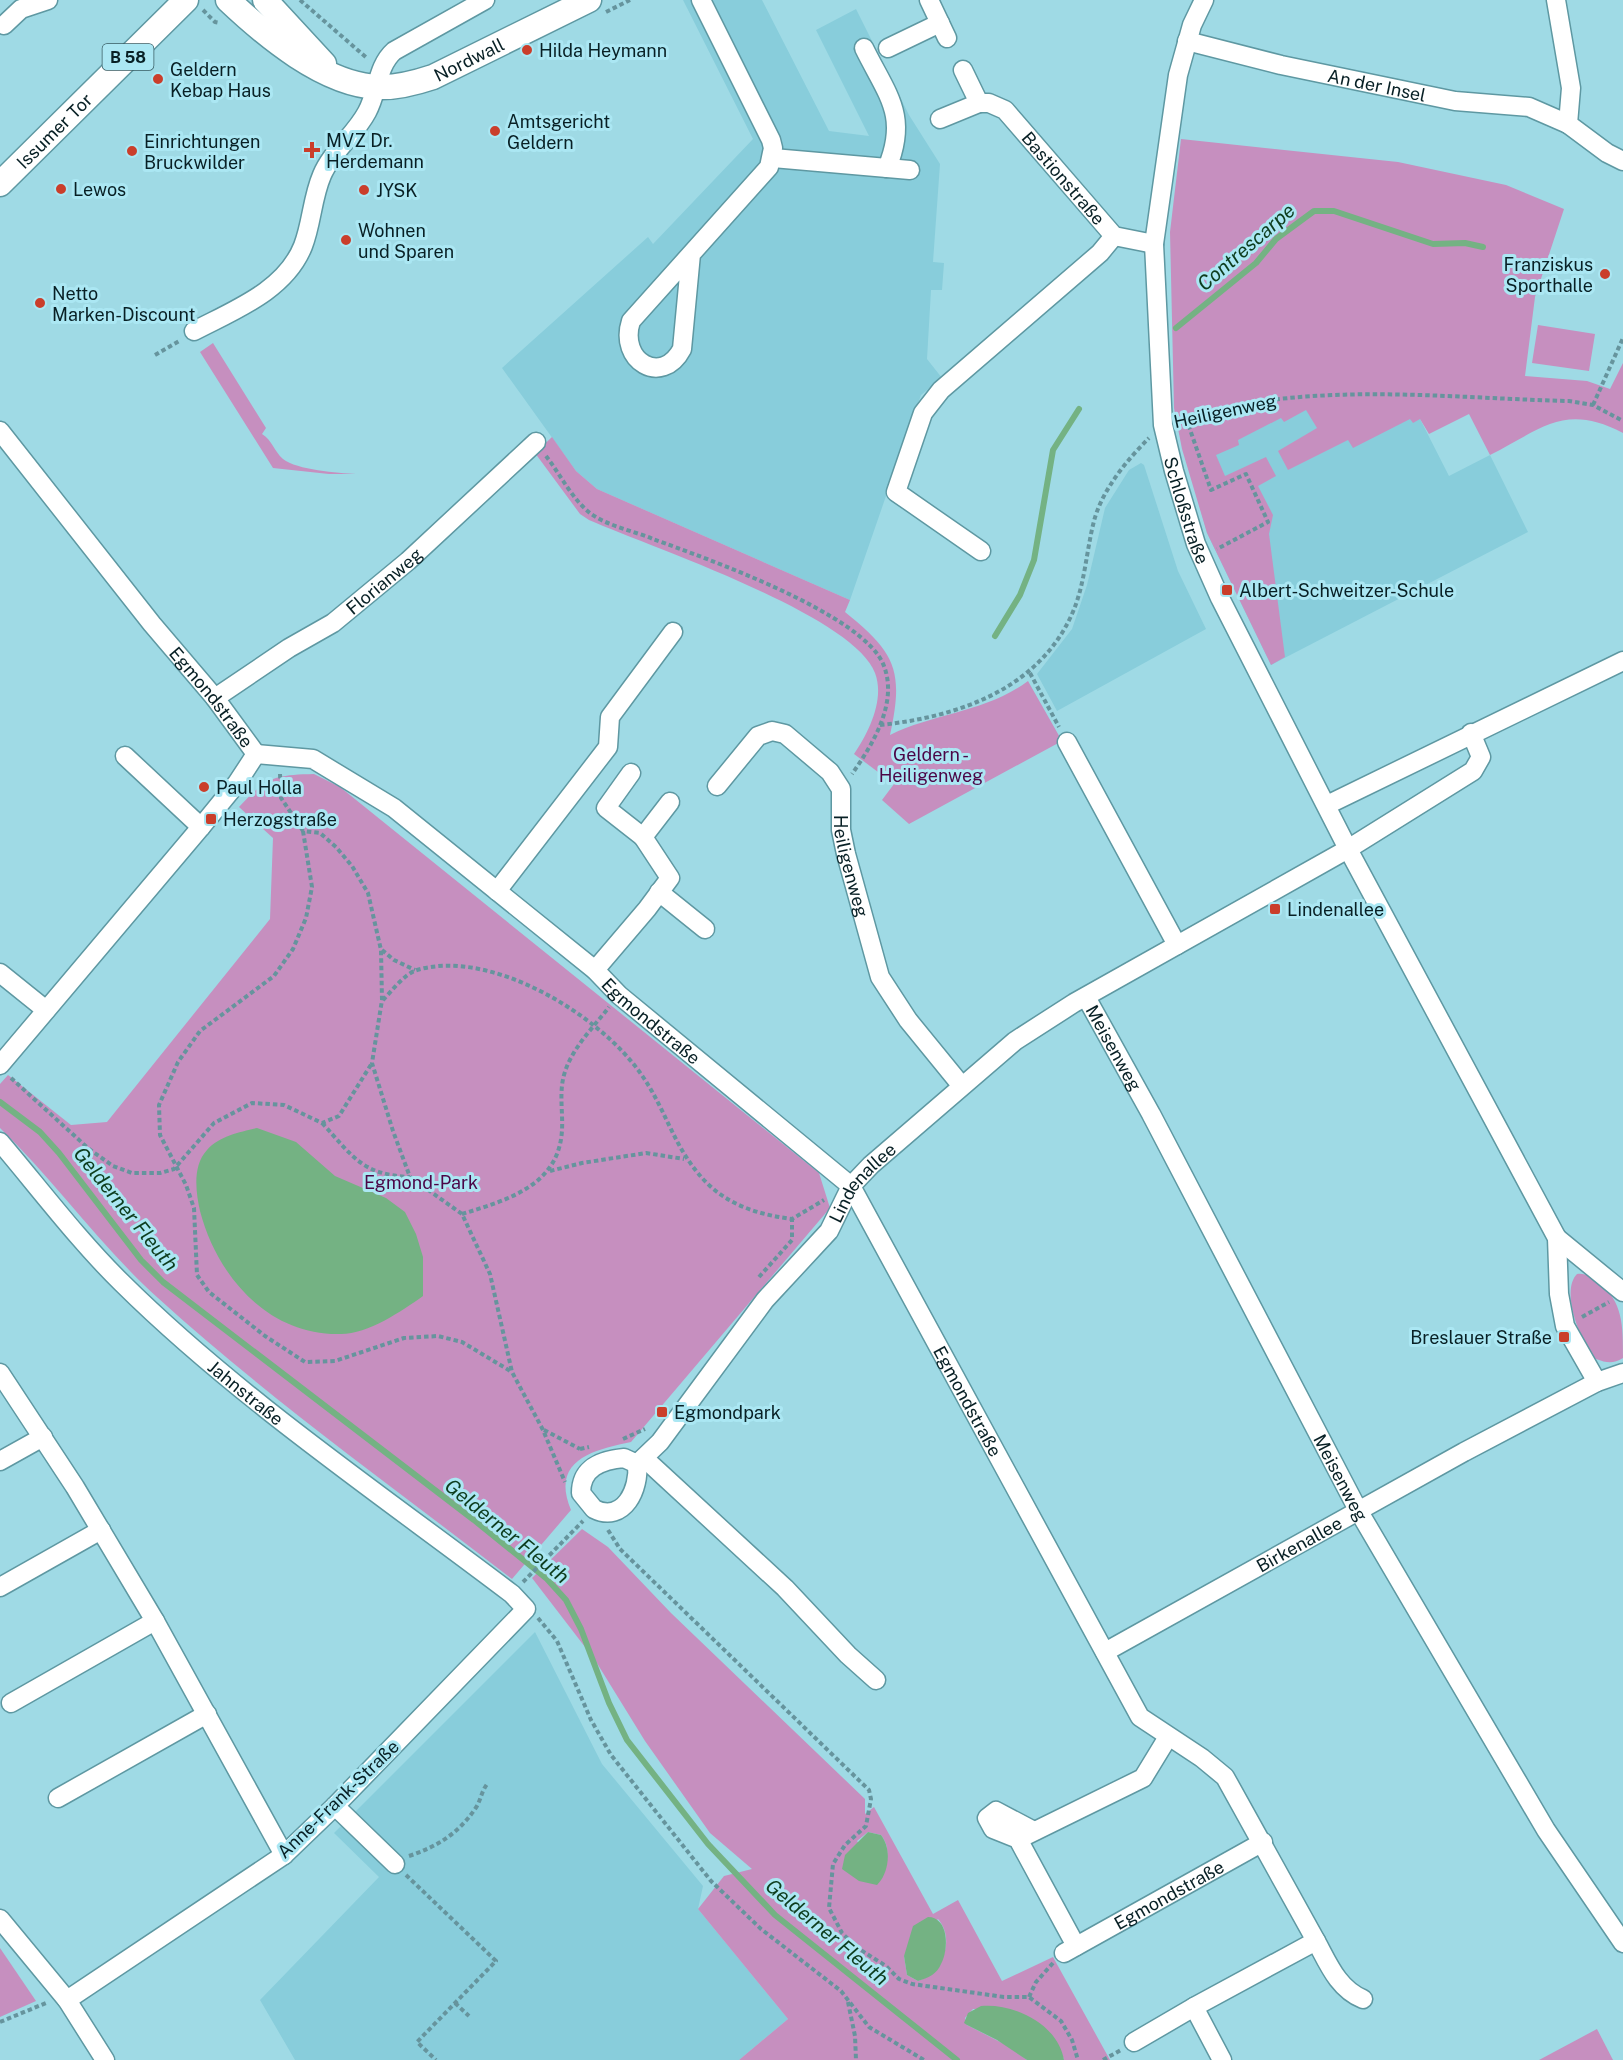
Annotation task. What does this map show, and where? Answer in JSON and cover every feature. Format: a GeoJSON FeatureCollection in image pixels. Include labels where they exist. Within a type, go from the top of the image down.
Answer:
{"type":"FeatureCollection","features":[{"type":"Feature","properties":{"kind":"main road","name":"Issumer Tor"},"geometry":{"type":"LineString","coordinates":[[0,184],[186,0]]}},
{"type":"Feature","properties":{"kind":"main road","name":"Nordwall"},"geometry":{"type":"LineString","coordinates":[[228,0],[258,28],[293,54],[334,75],[378,87],[413,83],[433,77],[589,0]]}},
{"type":"Feature","properties":{"kind":"main road"},"geometry":{"type":"LineString","coordinates":[[265,0],[334,75]]}},
{"type":"Feature","properties":{"kind":"street"},"geometry":{"type":"LineString","coordinates":[[3,25],[21,9],[48,0]]}},
{"type":"Feature","properties":{"kind":"street"},"geometry":{"type":"LineString","coordinates":[[194,332],[267,290],[290,268],[303,248],[315,195],[326,166],[365,115],[378,87],[382,67],[394,51],[485,0]]}},
{"type":"Feature","properties":{"kind":"street"},"geometry":{"type":"LineString","coordinates":[[691,254],[682,349],[676,359],[666,365],[655,367],[644,365],[634,357],[629,347],[627,333],[631,321],[691,254],[762,176],[772,158],[771,140],[701,0]]}},
{"type":"Feature","properties":{"kind":"street"},"geometry":{"type":"LineString","coordinates":[[888,48],[943,30],[929,0]]}},
{"type":"Feature","properties":{"kind":"street","name":"Schloßstraße"},"geometry":{"type":"LineString","coordinates":[[1204,0],[1187,41],[1176,86],[1154,244],[1163,425],[1177,481],[1202,557],[1220,598],[1348,849]]}},
{"type":"Feature","properties":{"kind":"street"},"geometry":{"type":"LineString","coordinates":[[1556,0],[1570,88],[1568,124]]}},
{"type":"Feature","properties":{"kind":"street","name":"An der Insel"},"geometry":{"type":"LineString","coordinates":[[1187,41],[1281,65],[1455,101],[1529,107],[1568,124],[1607,153],[1623,161]]}},
{"type":"Feature","properties":{"kind":"street"},"geometry":{"type":"LineString","coordinates":[[864,48],[897,114],[897,144],[888,168]]}},
{"type":"Feature","properties":{"kind":"street"},"geometry":{"type":"LineString","coordinates":[[940,119],[979,103],[963,70]]}},
{"type":"Feature","properties":{"kind":"street","name":"Bastionstraße"},"geometry":{"type":"LineString","coordinates":[[979,103],[989,103],[1005,110],[1114,236],[1154,244]]}},
{"type":"Feature","properties":{"kind":"street"},"geometry":{"type":"LineString","coordinates":[[772,158],[910,170]]}},
{"type":"Feature","properties":{"kind":"street"},"geometry":{"type":"LineString","coordinates":[[981,551],[896,492],[922,413],[941,390],[1100,253],[1114,236]]}},
{"type":"Feature","properties":{"kind":"street","name":"Egmondstraße"},"geometry":{"type":"LineString","coordinates":[[0,431],[152,624],[215,698],[256,754],[313,759],[394,808],[595,970],[619,995],[851,1186],[1140,1717],[1202,1758],[1225,1777],[1341,1983],[1355,1996],[1363,1999]]}},
{"type":"Feature","properties":{"kind":"street","name":"Florianweg"},"geometry":{"type":"LineString","coordinates":[[215,698],[289,648],[333,624],[408,561],[536,442]]}},
{"type":"Feature","properties":{"kind":"street"},"geometry":{"type":"LineString","coordinates":[[497,891],[608,747],[610,717],[673,632]]}},
{"type":"Feature","properties":{"kind":"street"},"geometry":{"type":"LineString","coordinates":[[1327,805],[1471,733],[1622,663]]}},
{"type":"Feature","properties":{"kind":"street","name":"Heiligenweg"},"geometry":{"type":"LineString","coordinates":[[717,786],[758,736],[772,731],[785,734],[830,772],[841,789],[842,830],[846,854],[880,977],[908,1020],[961,1085]]}},
{"type":"Feature","properties":{"kind":"street","name":"Lindenallee"},"geometry":{"type":"LineString","coordinates":[[640,1461],[660,1442],[765,1300],[829,1231],[851,1186],[871,1165],[961,1085],[1015,1041],[1086,997],[1348,849],[1478,767],[1481,757],[1471,733]]}},
{"type":"Feature","properties":{"kind":"street"},"geometry":{"type":"LineString","coordinates":[[1067,742],[1177,945]]}},
{"type":"Feature","properties":{"kind":"street"},"geometry":{"type":"LineString","coordinates":[[5,1071],[46,1010],[201,827],[237,783],[256,754]]}},
{"type":"Feature","properties":{"kind":"street"},"geometry":{"type":"LineString","coordinates":[[125,756],[201,827]]}},
{"type":"Feature","properties":{"kind":"street"},"geometry":{"type":"LineString","coordinates":[[595,970],[670,878],[643,837],[606,808],[632,773]]}},
{"type":"Feature","properties":{"kind":"street"},"geometry":{"type":"LineString","coordinates":[[643,837],[670,802]]}},
{"type":"Feature","properties":{"kind":"street"},"geometry":{"type":"LineString","coordinates":[[1348,849],[1557,1238],[1618,1296]]}},
{"type":"Feature","properties":{"kind":"street"},"geometry":{"type":"LineString","coordinates":[[660,892],[705,929]]}},
{"type":"Feature","properties":{"kind":"street"},"geometry":{"type":"LineString","coordinates":[[0,973],[46,1010]]}},
{"type":"Feature","properties":{"kind":"street","name":"Meisenweg"},"geometry":{"type":"LineString","coordinates":[[1086,997],[1151,1114],[1358,1510],[1546,1830],[1623,1943]]}},
{"type":"Feature","properties":{"kind":"street","name":"Jahnstraße"},"geometry":{"type":"LineString","coordinates":[[0,1142],[121,1283],[285,1422],[512,1594],[526,1608]]}},
{"type":"Feature","properties":{"kind":"street"},"geometry":{"type":"LineString","coordinates":[[1557,1238],[1559,1294],[1566,1326],[1597,1382]]}},
{"type":"Feature","properties":{"kind":"street"},"geometry":{"type":"LineString","coordinates":[[0,1373],[101,1530],[155,1621],[284,1855]]}},
{"type":"Feature","properties":{"kind":"street","name":"Birkenallee"},"geometry":{"type":"LineString","coordinates":[[1105,1652],[1358,1510],[1597,1382],[1623,1373]]}},
{"type":"Feature","properties":{"kind":"street"},"geometry":{"type":"LineString","coordinates":[[0,1461],[42,1437]]}},
{"type":"Feature","properties":{"kind":"street"},"geometry":{"type":"LineString","coordinates":[[640,1461],[636,1485],[631,1497],[622,1508],[612,1513],[597,1511],[581,1493],[581,1483],[592,1467],[612,1459],[624,1458],[640,1461],[784,1588],[848,1655],[876,1680]]}},
{"type":"Feature","properties":{"kind":"street"},"geometry":{"type":"LineString","coordinates":[[0,1587],[101,1530]]}},
{"type":"Feature","properties":{"kind":"street","name":"Anne-Frank-Straße"},"geometry":{"type":"LineString","coordinates":[[66,2000],[284,1855],[335,1806],[526,1608]]}},
{"type":"Feature","properties":{"kind":"street"},"geometry":{"type":"LineString","coordinates":[[11,1703],[155,1621]]}},
{"type":"Feature","properties":{"kind":"street"},"geometry":{"type":"LineString","coordinates":[[58,1798],[207,1714]]}},
{"type":"Feature","properties":{"kind":"street"},"geometry":{"type":"LineString","coordinates":[[1070,1950],[1026,1835],[1143,1778],[1168,1737]]}},
{"type":"Feature","properties":{"kind":"street"},"geometry":{"type":"LineString","coordinates":[[335,1806],[396,1865]]}},
{"type":"Feature","properties":{"kind":"street","name":"Egmondstraße"},"geometry":{"type":"LineString","coordinates":[[1070,1950],[1263,1842]]}},
{"type":"Feature","properties":{"kind":"street"},"geometry":{"type":"LineString","coordinates":[[0,1918],[66,2000],[105,2060]]}},
{"type":"Feature","properties":{"kind":"street"},"geometry":{"type":"LineString","coordinates":[[1134,2042],[1316,1941]]}},
{"type":"Feature","properties":{"kind":"street"},"geometry":{"type":"LineString","coordinates":[[1194,2007],[1222,2060]]}},
{"type":"Feature","properties":{"kind":"path"},"geometry":{"type":"LineString","coordinates":[[155,355],[194,332]]}},
{"type":"Feature","properties":{"kind":"path"},"geometry":{"type":"LineString","coordinates":[[1593,405],[1623,339]]}},
{"type":"Feature","properties":{"kind":"path","name":"Heiligenweg"},"geometry":{"type":"LineString","coordinates":[[880,725],[946,712],[990,697],[1030,673],[1045,657],[1072,614],[1083,578],[1095,519],[1104,495],[1140,447],[1163,425],[1274,400],[1343,393],[1569,401],[1593,405],[1623,421]]}},
{"type":"Feature","properties":{"kind":"path"},"geometry":{"type":"LineString","coordinates":[[1186,418],[1210,490],[1246,474],[1268,522],[1202,557]]}},
{"type":"Feature","properties":{"kind":"path"},"geometry":{"type":"LineString","coordinates":[[536,442],[591,514],[724,566],[806,603],[855,632],[878,656],[887,676],[887,708],[880,725],[841,789]]}},
{"type":"Feature","properties":{"kind":"path"},"geometry":{"type":"LineString","coordinates":[[1030,673],[1067,742]]}},
{"type":"Feature","properties":{"kind":"path"},"geometry":{"type":"LineString","coordinates":[[282,755],[281,798],[303,831],[312,887],[306,918],[293,949],[274,976],[200,1031],[178,1062],[163,1091],[159,1112],[160,1135],[194,1208],[195,1263],[202,1285],[297,1358],[317,1363],[335,1361],[404,1338],[438,1336],[462,1342],[512,1372]]}},
{"type":"Feature","properties":{"kind":"path"},"geometry":{"type":"LineString","coordinates":[[303,831],[320,833],[358,874],[368,892],[381,950],[382,1000],[372,1063],[339,1116],[322,1123]]}},
{"type":"Feature","properties":{"kind":"path"},"geometry":{"type":"LineString","coordinates":[[381,950],[393,960],[415,970],[444,966],[487,972],[542,991],[596,1024],[640,1073],[685,1159],[710,1185],[736,1204],[775,1217],[792,1219],[851,1186]]}},
{"type":"Feature","properties":{"kind":"path"},"geometry":{"type":"LineString","coordinates":[[382,1000],[415,970]]}},
{"type":"Feature","properties":{"kind":"path"},"geometry":{"type":"LineString","coordinates":[[550,1171],[560,1147],[563,1078],[576,1049],[619,995]]}},
{"type":"Feature","properties":{"kind":"path"},"geometry":{"type":"LineString","coordinates":[[372,1063],[410,1177]]}},
{"type":"Feature","properties":{"kind":"path"},"geometry":{"type":"LineString","coordinates":[[5,1071],[72,1135],[123,1171],[143,1174],[171,1171],[214,1123],[252,1104],[284,1105],[322,1123],[350,1156],[379,1172],[410,1177],[462,1214],[490,1274],[512,1372],[543,1430],[563,1480],[581,1493]]}},
{"type":"Feature","properties":{"kind":"path"},"geometry":{"type":"LineString","coordinates":[[462,1214],[501,1203],[550,1171],[582,1163],[646,1153],[685,1159]]}},
{"type":"Feature","properties":{"kind":"path"},"geometry":{"type":"LineString","coordinates":[[754,1284],[792,1240],[792,1219]]}},
{"type":"Feature","properties":{"kind":"path"},"geometry":{"type":"LineString","coordinates":[[1566,1326],[1618,1296]]}},
{"type":"Feature","properties":{"kind":"path"},"geometry":{"type":"LineString","coordinates":[[618,1440],[648,1427]]}},
{"type":"Feature","properties":{"kind":"path"},"geometry":{"type":"LineString","coordinates":[[543,1430],[580,1449],[592,1467]]}},
{"type":"Feature","properties":{"kind":"path"},"geometry":{"type":"LineString","coordinates":[[580,1449],[599,1445]]}},
{"type":"Feature","properties":{"kind":"path"},"geometry":{"type":"LineString","coordinates":[[519,1587],[550,1554],[597,1511],[613,1542],[869,1790],[871,1799],[866,1826],[837,1856],[831,1872],[829,1908],[842,1933],[899,1979],[912,1984],[1004,1997],[1029,1997],[1061,2021],[1072,2040],[1078,2060]]}},
{"type":"Feature","properties":{"kind":"path"},"geometry":{"type":"LineString","coordinates":[[526,1608],[546,1625],[557,1641],[591,1719],[611,1755],[722,1893],[761,1929],[830,1982],[869,2027],[924,2060]]}},
{"type":"Feature","properties":{"kind":"path"},"geometry":{"type":"LineString","coordinates":[[436,2060],[417,2042],[495,1961],[396,1865],[408,1857],[434,1847],[457,1831],[477,1808],[488,1783]]}},
{"type":"Feature","properties":{"kind":"path"},"geometry":{"type":"LineString","coordinates":[[1029,1997],[1036,1982],[1070,1950]]}},
{"type":"Feature","properties":{"kind":"path"},"geometry":{"type":"LineString","coordinates":[[847,1999],[855,2036],[856,2060]]}},
{"type":"Feature","properties":{"kind":"path"},"geometry":{"type":"LineString","coordinates":[[0,2022],[37,2005],[66,2000]]}},
{"type":"Feature","properties":{"kind":"path"},"geometry":{"type":"LineString","coordinates":[[455,2003],[469,2016]]}},
{"type":"Feature","properties":{"kind":"shaded area"},"geometry":{"type":"Polygon","coordinates":[[[683,0],[762,0],[829,131],[869,136],[816,30],[856,9],[909,115],[940,164],[933,262],[944,263],[942,290],[931,290],[927,359],[942,378],[921,395],[850,600],[597,489],[576,471],[502,368],[648,237],[653,244],[753,139],[683,0]]]}},
{"type":"Feature","properties":{"kind":"shaded area"},"geometry":{"type":"Polygon","coordinates":[[[1329,403],[1420,419],[1449,476],[1490,455],[1528,532],[1271,665],[1207,533],[1179,432],[1329,403]]]}},
{"type":"Feature","properties":{"kind":"shaded area"},"geometry":{"type":"Polygon","coordinates":[[[1141,463],[1144,465],[1178,571],[1206,629],[1057,711],[1037,674],[1072,629],[1087,585],[1105,508],[1129,470],[1141,463]]]}},
{"type":"Feature","properties":{"kind":"shaded area"},"geometry":{"type":"Polygon","coordinates":[[[257,1128],[296,1142],[335,1176],[386,1198],[405,1212],[416,1234],[423,1257],[423,1296],[395,1315],[373,1326],[341,1334],[315,1332],[291,1325],[269,1313],[250,1298],[219,1258],[208,1235],[200,1211],[196,1180],[202,1156],[212,1145],[230,1135],[257,1128]]]}},
{"type":"Feature","properties":{"kind":"shaded area"},"geometry":{"type":"Polygon","coordinates":[[[535,1632],[602,1764],[703,1886],[698,1909],[788,2019],[739,2060],[295,2060],[260,2000],[379,1877],[334,1833],[535,1632]]]}},
{"type":"Feature","properties":{"kind":"shaded area"},"geometry":{"type":"Polygon","coordinates":[[[868,1832],[881,1835],[887,1847],[888,1861],[877,1885],[859,1881],[842,1869],[845,1855],[868,1832]]]}},
{"type":"Feature","properties":{"kind":"shaded area"},"geometry":{"type":"Polygon","coordinates":[[[928,1917],[935,1918],[943,1928],[946,1943],[944,1958],[935,1973],[918,1981],[907,1975],[904,1956],[913,1926],[928,1917]]]}},
{"type":"Feature","properties":{"kind":"shaded area"},"geometry":{"type":"Polygon","coordinates":[[[981,2006],[1007,2008],[1033,2018],[1053,2036],[1064,2060],[1027,2060],[997,2040],[964,2023],[968,2013],[981,2006]]]}},
{"type":"Feature","properties":{"kind":"green space"},"geometry":{"type":"Polygon","coordinates":[[[1181,139],[1398,162],[1506,185],[1564,209],[1535,297],[1525,376],[1587,381],[1610,389],[1623,363],[1623,433],[1603,424],[1585,420],[1569,420],[1540,428],[1490,455],[1469,414],[1429,434],[1420,419],[1413,423],[1410,419],[1353,448],[1348,440],[1288,470],[1278,451],[1317,428],[1306,410],[1284,422],[1281,418],[1238,440],[1239,445],[1216,455],[1225,476],[1266,457],[1276,476],[1258,486],[1273,515],[1269,534],[1285,657],[1271,665],[1207,533],[1182,449],[1174,408],[1170,232],[1181,139]]]}},
{"type":"Feature","properties":{"kind":"green space"},"geometry":{"type":"Polygon","coordinates":[[[1538,325],[1595,334],[1589,371],[1532,363],[1538,325]]]}},
{"type":"Feature","properties":{"kind":"green space"},"geometry":{"type":"Polygon","coordinates":[[[213,343],[266,428],[262,434],[283,459],[298,466],[356,474],[329,474],[273,468],[200,352],[213,343]]]}},
{"type":"Feature","properties":{"kind":"green space","name":"Geldern - Heiligenweg"},"geometry":{"type":"Polygon","coordinates":[[[552,437],[576,471],[597,489],[850,600],[845,612],[876,640],[892,665],[896,695],[890,735],[978,706],[1028,681],[1062,741],[909,824],[882,800],[894,784],[854,754],[870,726],[878,694],[875,673],[859,651],[830,628],[791,606],[746,584],[589,520],[580,514],[535,453],[552,437]]]}},
{"type":"Feature","properties":{"kind":"green space","name":"Egmond-Park"},"geometry":{"type":"Polygon","coordinates":[[[314,774],[340,787],[819,1173],[830,1208],[631,1442],[590,1454],[579,1460],[571,1469],[566,1479],[566,1493],[571,1510],[512,1579],[287,1407],[200,1335],[137,1278],[0,1128],[0,1084],[8,1075],[71,1125],[107,1122],[270,919],[273,838],[239,807],[257,789],[272,780],[289,775],[314,774]]]}},
{"type":"Feature","properties":{"kind":"green space"},"geometry":{"type":"Polygon","coordinates":[[[1577,1274],[1586,1275],[1599,1282],[1613,1298],[1622,1325],[1623,1358],[1610,1362],[1596,1359],[1584,1342],[1574,1317],[1572,1304],[1572,1282],[1577,1274]]]}},
{"type":"Feature","properties":{"kind":"green space"},"geometry":{"type":"Polygon","coordinates":[[[582,1529],[608,1547],[671,1613],[865,1799],[865,1814],[874,1807],[933,1914],[958,1900],[1002,1981],[1053,1957],[1110,2060],[1064,2060],[1059,2049],[1035,2021],[1017,2012],[973,2009],[965,2018],[967,2025],[1010,2047],[1027,2060],[739,2060],[788,2019],[698,1909],[724,1876],[752,1869],[710,1833],[645,1741],[595,1660],[532,1578],[582,1529]],[[868,1832],[857,1841],[883,1874],[887,1858],[886,1844],[881,1835],[868,1832]],[[938,1919],[904,1956],[907,1975],[918,1981],[934,1971],[944,1955],[946,1936],[938,1919]]]}},
{"type":"Feature","properties":{"kind":"green space"},"geometry":{"type":"Polygon","coordinates":[[[0,1948],[36,2001],[0,2017],[0,1948]]]}},
{"type":"Feature","properties":{"kind":"green space"},"geometry":{"type":"Polygon","coordinates":[[[1597,2029],[1613,2060],[1539,2060],[1597,2029]]]}},
{"type":"Feature","properties":{"kind":"waterway","name":"Contrescarpe"},"geometry":{"type":"LineString","coordinates":[[1176,328],[1256,263],[1276,239],[1314,211],[1334,211],[1433,244],[1465,243],[1483,247]]}},
{"type":"Feature","properties":{"kind":"waterway","name":"Contrescarpe"},"geometry":{"type":"LineString","coordinates":[[995,636],[1020,595],[1034,560],[1053,450],[1079,409]]}},
{"type":"Feature","properties":{"kind":"waterway","name":"Gelderner Fleuth"},"geometry":{"type":"LineString","coordinates":[[0,1102],[40,1132],[59,1153],[141,1260],[163,1282],[474,1520],[547,1579],[566,1600],[581,1629],[609,1703],[627,1740],[708,1844],[775,1915],[957,2060]]}},
{"type":"Feature","properties":{"kind":"place","name":"Hilda Heymann"},"geometry":{"type":"Point","coordinates":[527,50]}},
{"type":"Feature","properties":{"kind":"place","name":"Geldern Kebap Haus"},"geometry":{"type":"Point","coordinates":[158,79]}},
{"type":"Feature","properties":{"kind":"place","name":"Amtsgericht Geldern"},"geometry":{"type":"Point","coordinates":[495,131]}},
{"type":"Feature","properties":{"kind":"place","name":"MVZ Dr. Herdemann"},"geometry":{"type":"Point","coordinates":[312,150]}},
{"type":"Feature","properties":{"kind":"place","name":"Einrichtungen Bruckwilder"},"geometry":{"type":"Point","coordinates":[132,151]}},
{"type":"Feature","properties":{"kind":"place","name":"Lewos"},"geometry":{"type":"Point","coordinates":[61,189]}},
{"type":"Feature","properties":{"kind":"place","name":"JYSK"},"geometry":{"type":"Point","coordinates":[364,190]}},
{"type":"Feature","properties":{"kind":"place","name":"Wohnen und Sparen"},"geometry":{"type":"Point","coordinates":[346,240]}},
{"type":"Feature","properties":{"kind":"place","name":"Franziskus Sporthalle"},"geometry":{"type":"Point","coordinates":[1605,274]}},
{"type":"Feature","properties":{"kind":"place","name":"Netto Marken-Discount"},"geometry":{"type":"Point","coordinates":[40,303]}},
{"type":"Feature","properties":{"kind":"place","name":"Albert-Schweitzer-Schule"},"geometry":{"type":"Point","coordinates":[1227,590]}},
{"type":"Feature","properties":{"kind":"place","name":"Paul Holla"},"geometry":{"type":"Point","coordinates":[204,787]}},
{"type":"Feature","properties":{"kind":"place","name":"Herzogstraße"},"geometry":{"type":"Point","coordinates":[211,819]}},
{"type":"Feature","properties":{"kind":"place","name":"Lindenallee"},"geometry":{"type":"Point","coordinates":[1275,909]}},
{"type":"Feature","properties":{"kind":"place","name":"Breslauer Straße"},"geometry":{"type":"Point","coordinates":[1564,1337]}},
{"type":"Feature","properties":{"kind":"place","name":"Egmondpark"},"geometry":{"type":"Point","coordinates":[662,1412]}}]}
